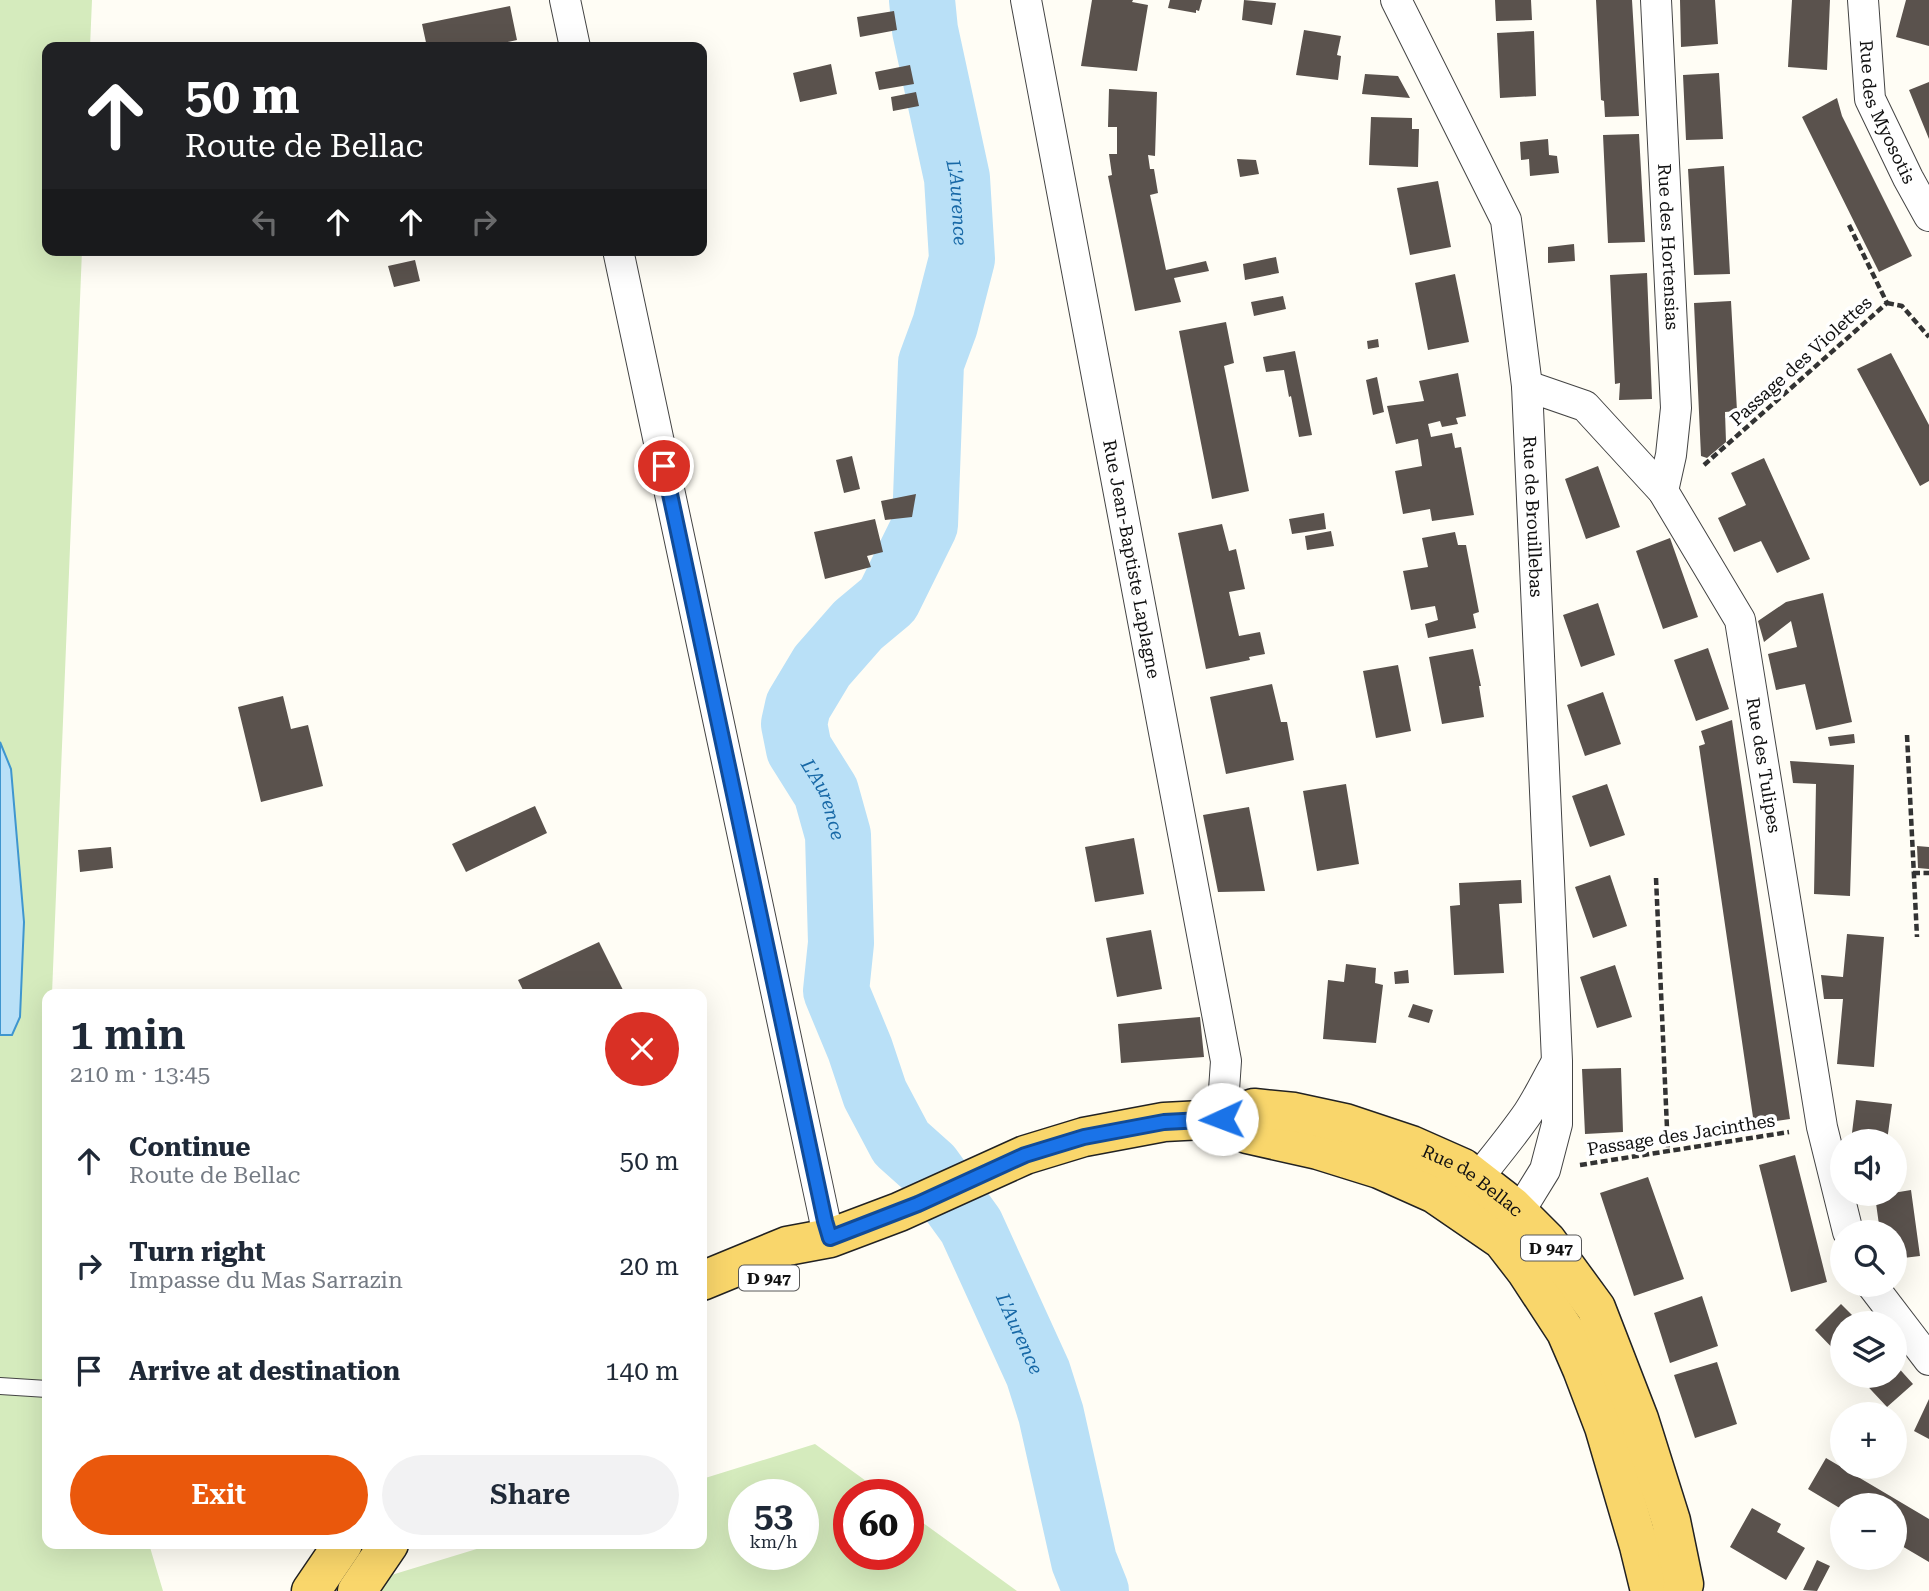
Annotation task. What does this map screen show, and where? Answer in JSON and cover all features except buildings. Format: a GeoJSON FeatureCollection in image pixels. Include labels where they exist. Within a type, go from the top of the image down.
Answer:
{"type":"FeatureCollection","features":[{"type":"Feature","properties":{"kind":"main road","name":"D 947"},"geometry":{"type":"LineString","coordinates":[[707,1279],[787,1246],[830,1238],[899,1212],[1025,1155],[1084,1137],[1164,1122],[1222,1119]]}},
{"type":"Feature","properties":{"kind":"main road","name":"Rue de Bellac"},"geometry":{"type":"LineString","coordinates":[[1222,1119],[1247,1134],[1318,1150],[1379,1169],[1435,1194],[1466,1193],[1510,1226],[1547,1241],[1596,1308],[1639,1419],[1667,1508],[1684,1584],[1682,1591]]}},
{"type":"Feature","properties":{"kind":"main road","name":"D 947"},"geometry":{"type":"LineString","coordinates":[[1510,1226],[1526,1271],[1566,1332],[1582,1369],[1604,1427],[1650,1591]]}},
{"type":"Feature","properties":{"kind":"main road","name":"D 947"},"geometry":{"type":"LineString","coordinates":[[707,1307],[796,1266],[830,1238]]}},
{"type":"Feature","properties":{"kind":"street"},"geometry":{"type":"LineString","coordinates":[[565,0],[574,42]]}},
{"type":"Feature","properties":{"kind":"street","name":"Rue Jean-Baptiste Laplagne"},"geometry":{"type":"LineString","coordinates":[[1026,0],[1226,1061],[1222,1119]]}},
{"type":"Feature","properties":{"kind":"street","name":"Rue de Brouillebas"},"geometry":{"type":"LineString","coordinates":[[1396,0],[1506,220],[1527,386],[1557,1061],[1557,1124],[1545,1170],[1510,1226]]}},
{"type":"Feature","properties":{"kind":"street","name":"Rue des Hortensias"},"geometry":{"type":"LineString","coordinates":[[1656,0],[1676,408],[1671,455],[1663,491]]}},
{"type":"Feature","properties":{"kind":"street","name":"Rue des Myosotis"},"geometry":{"type":"LineString","coordinates":[[1863,0],[1870,99],[1929,216]]}},
{"type":"Feature","properties":{"kind":"street"},"geometry":{"type":"LineString","coordinates":[[619,256],[830,1238]]}},
{"type":"Feature","properties":{"kind":"street","name":"Rue des Tulipes"},"geometry":{"type":"LineString","coordinates":[[1527,386],[1585,405],[1663,491],[1740,620],[1822,1127],[1845,1220]]}},
{"type":"Feature","properties":{"kind":"street"},"geometry":{"type":"LineString","coordinates":[[1466,1193],[1530,1110],[1557,1061]]}},
{"type":"Feature","properties":{"kind":"street"},"geometry":{"type":"LineString","coordinates":[[1881,1297],[1929,1360]]}},
{"type":"Feature","properties":{"kind":"lane"},"geometry":{"type":"LineString","coordinates":[[0,1386],[42,1389]]}},
{"type":"Feature","properties":{"kind":"path","name":"Passage des Violettes"},"geometry":{"type":"LineString","coordinates":[[1663,491],[1710,461],[1887,303],[1849,225]]}},
{"type":"Feature","properties":{"kind":"path"},"geometry":{"type":"LineString","coordinates":[[1887,303],[1902,306],[1929,337]]}},
{"type":"Feature","properties":{"kind":"path"},"geometry":{"type":"LineString","coordinates":[[1906,735],[1917,937]]}},
{"type":"Feature","properties":{"kind":"path"},"geometry":{"type":"LineString","coordinates":[[1913,873],[1929,873]]}},
{"type":"Feature","properties":{"kind":"path"},"geometry":{"type":"LineString","coordinates":[[1656,878],[1668,1151]]}},
{"type":"Feature","properties":{"kind":"path","name":"Passage des Jacinthes"},"geometry":{"type":"LineString","coordinates":[[1545,1170],[1822,1127]]}},
{"type":"Feature","properties":{"kind":"green space"},"geometry":{"type":"Polygon","coordinates":[[[0,0],[92,0],[90,42],[42,42],[42,256],[82,256],[52,989],[42,989],[42,1549],[150,1549],[163,1591],[0,1591],[0,0]]]}},
{"type":"Feature","properties":{"kind":"green space"},"geometry":{"type":"Polygon","coordinates":[[[815,1444],[863,1479],[833,1479],[833,1570],[924,1570],[924,1524],[1017,1591],[339,1591],[477,1549],[707,1549],[707,1477],[815,1444]]]}},
{"type":"Feature","properties":{"kind":"water"},"geometry":{"type":"Polygon","coordinates":[[[903,0],[922,0],[925,30],[957,178],[962,259],[945,325],[931,363],[925,525],[888,600],[858,625],[822,666],[798,706],[794,724],[800,749],[826,792],[838,835],[841,943],[836,992],[875,1094],[901,1143],[929,1168],[905,1179],[867,1120],[838,1053],[837,1027],[822,979],[826,896],[819,819],[813,801],[789,758],[780,727],[779,687],[790,671],[877,594],[915,524],[919,467],[915,411],[916,375],[950,266],[950,217],[906,30],[903,0]]]}},
{"type":"Feature","properties":{"kind":"water"},"geometry":{"type":"Polygon","coordinates":[[[0,742],[11,769],[24,922],[20,1017],[12,1035],[0,1035],[0,742]]]}},
{"type":"Feature","properties":{"kind":"water"},"geometry":{"type":"Polygon","coordinates":[[[968,1222],[1038,1373],[1051,1414],[1084,1561],[1096,1591],[1076,1591],[1056,1528],[1048,1479],[1014,1363],[983,1293],[949,1230],[968,1222]]]}},
{"type":"Feature","properties":{"kind":"waterway","name":"L'Aurence"},"geometry":{"type":"LineString","coordinates":[[922,0],[925,30],[957,178],[962,259],[945,325],[931,363],[925,525],[888,600],[858,625],[822,666],[798,706],[794,724],[799,749],[826,792],[838,835],[841,943],[836,991],[875,1094],[901,1143],[929,1168],[971,1226],[1038,1373],[1051,1414],[1084,1561],[1096,1591]]}},
{"type":"Feature","properties":{"kind":"route"},"geometry":{"type":"LineString","coordinates":[[664,466],[830,1238],[956,1188],[1025,1155],[1084,1137],[1164,1122],[1222,1119]]}}]}
